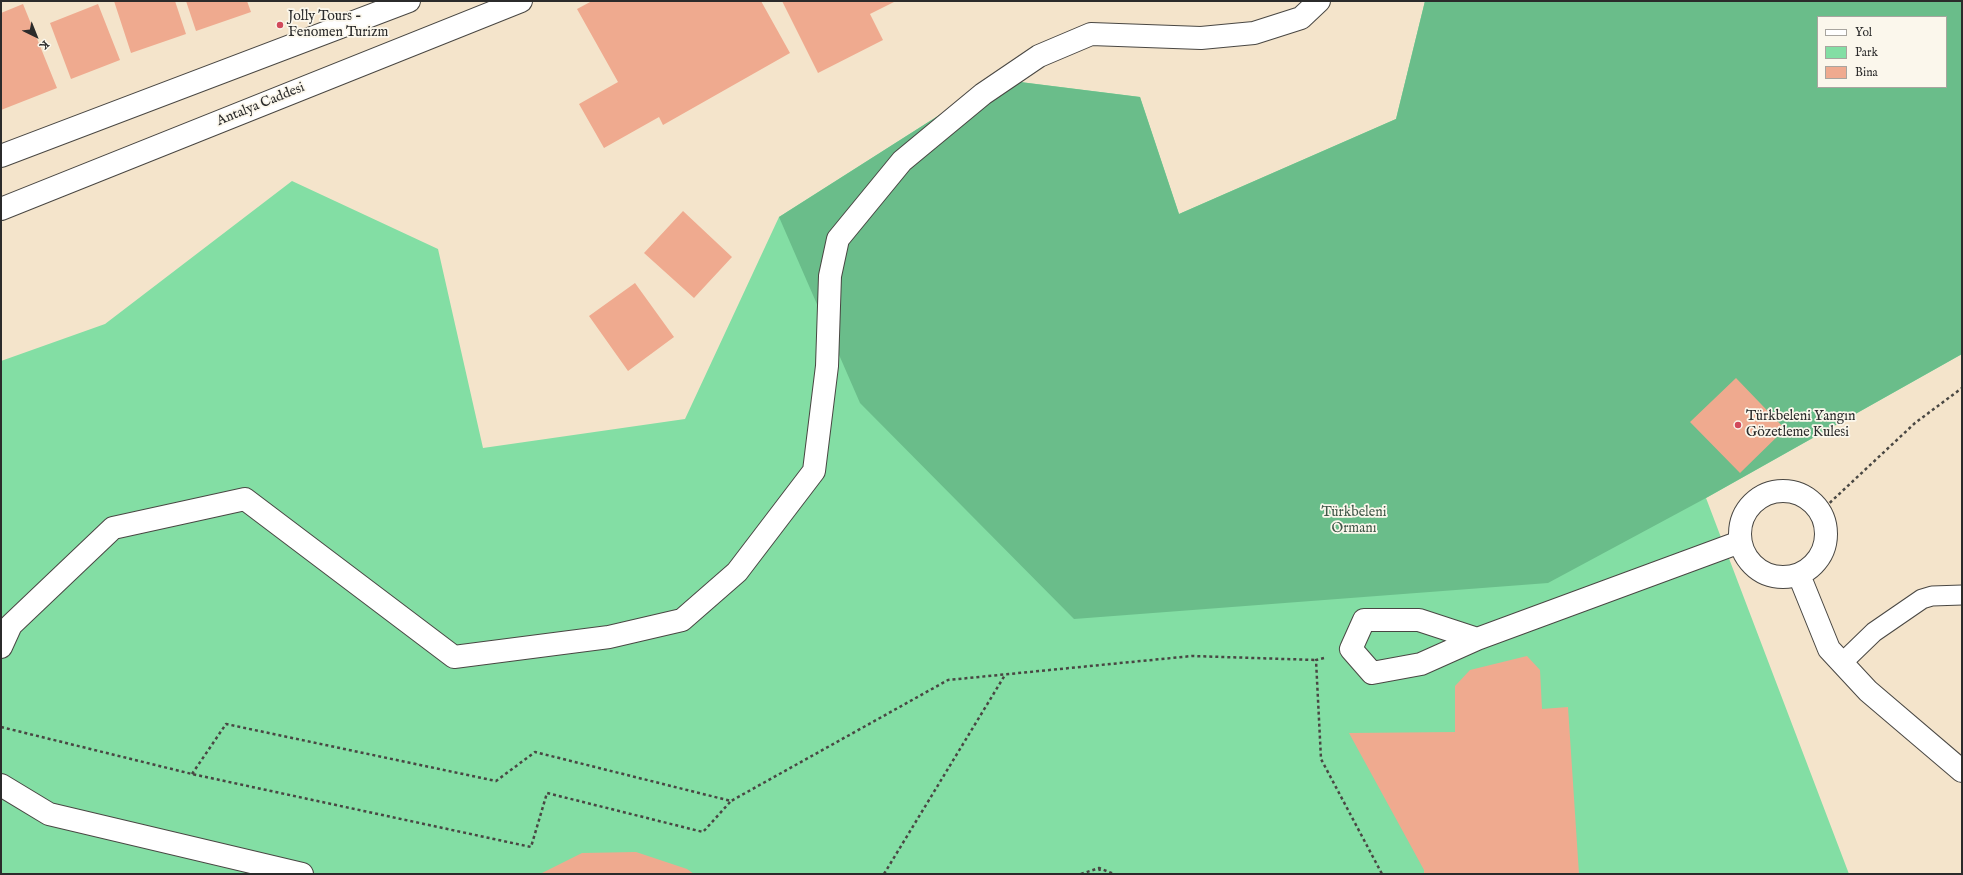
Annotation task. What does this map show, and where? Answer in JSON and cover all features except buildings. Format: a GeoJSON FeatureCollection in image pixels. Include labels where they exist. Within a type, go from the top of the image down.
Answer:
{"type":"FeatureCollection","features":[{"type":"Feature","properties":{"kind":"street"},"geometry":{"type":"LineString","coordinates":[[1,156],[408,1]]}},
{"type":"Feature","properties":{"kind":"street","name":"Antalya Caddesi"},"geometry":{"type":"LineString","coordinates":[[1,209],[521,1]]}},
{"type":"Feature","properties":{"kind":"street"},"geometry":{"type":"LineString","coordinates":[[1,647],[11,625],[113,528],[245,499],[454,657],[609,637],[682,620],[737,572],[814,471],[826,366],[830,276],[838,239],[902,161],[983,94],[1039,56],[1091,34],[1201,38],[1254,33],[1301,18],[1319,1]]}},
{"type":"Feature","properties":{"kind":"street"},"geometry":{"type":"LineString","coordinates":[[1782,490],[1797,492],[1811,499],[1821,511],[1826,525],[1826,540],[1822,554],[1812,566],[1799,574],[1784,578],[1769,575],[1755,568],[1745,556],[1740,542],[1739,527],[1744,513],[1754,501],[1767,493],[1782,490]]}},
{"type":"Feature","properties":{"kind":"street"},"geometry":{"type":"LineString","coordinates":[[1477,639],[1419,620],[1364,620],[1351,649],[1372,673],[1422,664],[1477,639],[1740,542]]}},
{"type":"Feature","properties":{"kind":"street"},"geometry":{"type":"LineString","coordinates":[[1799,574],[1829,649],[1868,692],[1962,771]]}},
{"type":"Feature","properties":{"kind":"street"},"geometry":{"type":"LineString","coordinates":[[1,786],[49,814],[267,871],[302,874]]}},
{"type":"Feature","properties":{"kind":"lane"},"geometry":{"type":"LineString","coordinates":[[1842,663],[1874,632],[1922,599],[1932,596],[1962,595]]}},
{"type":"Feature","properties":{"kind":"path"},"geometry":{"type":"LineString","coordinates":[[1821,511],[1915,423],[1962,388]]}},
{"type":"Feature","properties":{"kind":"path"},"geometry":{"type":"LineString","coordinates":[[1,727],[192,774],[532,847],[547,793],[703,832],[731,801],[948,680],[1192,656],[1316,660],[1351,649]]}},
{"type":"Feature","properties":{"kind":"path"},"geometry":{"type":"LineString","coordinates":[[1316,660],[1320,759],[1382,874]]}},
{"type":"Feature","properties":{"kind":"path"},"geometry":{"type":"LineString","coordinates":[[884,874],[1005,674]]}},
{"type":"Feature","properties":{"kind":"path"},"geometry":{"type":"LineString","coordinates":[[192,774],[226,724],[496,781],[535,752],[731,801]]}},
{"type":"Feature","properties":{"kind":"path"},"geometry":{"type":"LineString","coordinates":[[1081,874],[1099,868],[1114,874]]}},
{"type":"Feature","properties":{"kind":"path"},"geometry":{"type":"LineString","coordinates":[[1099,868],[1101,874]]}},
{"type":"Feature","properties":{"kind":"green space","name":"Türkbeleni Ormanı"},"geometry":{"type":"Polygon","coordinates":[[[1425,1],[1962,1],[1962,354],[1706,498],[1849,874],[1,874],[1,361],[105,324],[292,181],[438,249],[483,448],[685,419],[779,217],[996,79],[1140,97],[1179,214],[1396,119],[1425,1]]]}},
{"type":"Feature","properties":{"kind":"green space"},"geometry":{"type":"Polygon","coordinates":[[[1425,1],[1962,1],[1962,354],[1706,498],[1548,583],[1074,619],[860,403],[779,217],[996,79],[1140,97],[1179,214],[1396,119],[1425,1]]]}},
{"type":"Feature","properties":{"kind":"place","name":"Jolly Tours - Fenomen Turizm"},"geometry":{"type":"Point","coordinates":[280,25]}},
{"type":"Feature","properties":{"kind":"place","name":"Türkbeleni Yangın Gözetleme Kulesi"},"geometry":{"type":"Point","coordinates":[1738,425]}}]}
